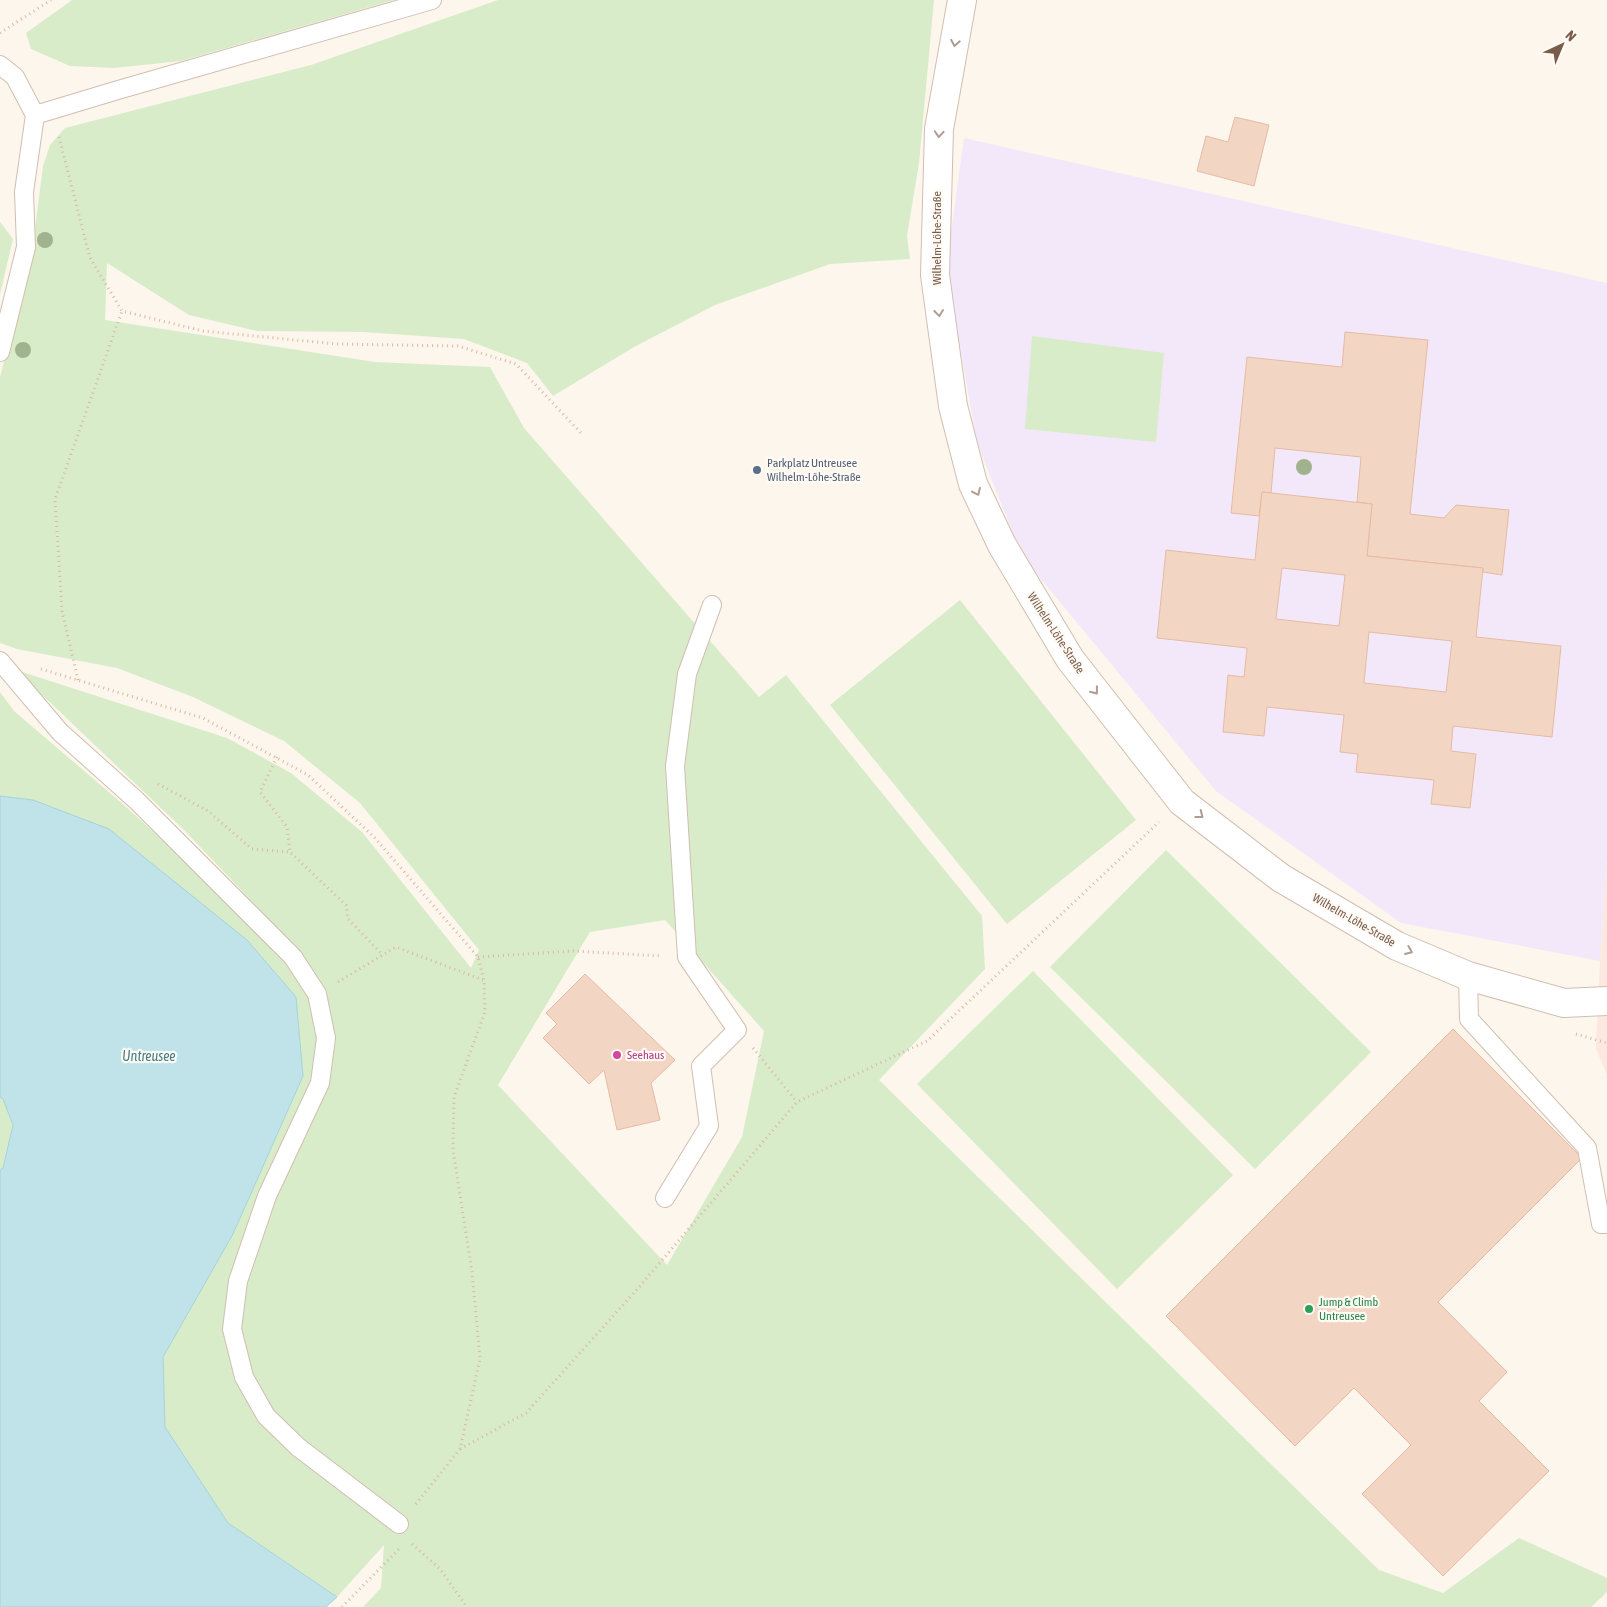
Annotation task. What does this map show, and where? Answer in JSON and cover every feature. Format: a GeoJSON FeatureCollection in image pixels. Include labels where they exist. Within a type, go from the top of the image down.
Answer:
{"type":"FeatureCollection","features":[{"type":"Feature","properties":{"kind":"street","name":"Wilhelm-Löhe-Straße"},"geometry":{"type":"LineString","coordinates":[[962,0],[939,129],[935,275],[953,406],[973,484],[1002,545],[1070,659],[1182,802],[1281,878],[1397,946],[1468,976],[1564,1004],[1607,1001]]}},
{"type":"Feature","properties":{"kind":"lane"},"geometry":{"type":"LineString","coordinates":[[35,115],[432,0]]}},
{"type":"Feature","properties":{"kind":"lane"},"geometry":{"type":"LineString","coordinates":[[0,65],[15,77],[35,115],[24,192],[26,247],[0,352]]}},
{"type":"Feature","properties":{"kind":"lane"},"geometry":{"type":"LineString","coordinates":[[665,1198],[709,1126],[701,1066],[737,1030],[687,957],[675,766],[687,674],[712,605]]}},
{"type":"Feature","properties":{"kind":"lane"},"geometry":{"type":"LineString","coordinates":[[0,660],[60,732],[136,800],[293,957],[317,994],[326,1038],[320,1083],[267,1196],[238,1281],[232,1329],[244,1377],[266,1416],[298,1447],[400,1524]]}},
{"type":"Feature","properties":{"kind":"lane"},"geometry":{"type":"LineString","coordinates":[[1468,976],[1469,1020],[1587,1148],[1601,1224],[1607,1224]]}},
{"type":"Feature","properties":{"kind":"path"},"geometry":{"type":"LineString","coordinates":[[0,33],[51,0]]}},
{"type":"Feature","properties":{"kind":"path"},"geometry":{"type":"LineString","coordinates":[[35,115],[58,135],[90,258],[122,311],[203,330],[337,344],[458,346],[516,364],[581,433]]}},
{"type":"Feature","properties":{"kind":"path"},"geometry":{"type":"LineString","coordinates":[[78,680],[62,611],[55,499],[122,311]]}},
{"type":"Feature","properties":{"kind":"path"},"geometry":{"type":"LineString","coordinates":[[35,667],[203,718],[308,775],[374,837],[478,958],[484,980],[485,1012],[454,1097],[453,1150],[472,1272],[480,1359],[460,1449]]}},
{"type":"Feature","properties":{"kind":"path"},"geometry":{"type":"LineString","coordinates":[[276,758],[260,792],[287,827],[290,852]]}},
{"type":"Feature","properties":{"kind":"path"},"geometry":{"type":"LineString","coordinates":[[156,783],[208,811],[252,849],[290,852],[346,905],[348,920],[384,955]]}},
{"type":"Feature","properties":{"kind":"path"},"geometry":{"type":"LineString","coordinates":[[400,1524],[460,1449],[526,1413],[640,1286],[797,1102],[927,1041],[1182,802]]}},
{"type":"Feature","properties":{"kind":"path"},"geometry":{"type":"LineString","coordinates":[[317,994],[396,947],[484,980]]}},
{"type":"Feature","properties":{"kind":"path"},"geometry":{"type":"LineString","coordinates":[[478,958],[573,950],[687,957]]}},
{"type":"Feature","properties":{"kind":"path"},"geometry":{"type":"LineString","coordinates":[[737,1030],[797,1102]]}},
{"type":"Feature","properties":{"kind":"path"},"geometry":{"type":"LineString","coordinates":[[1570,1032],[1607,1043]]}},
{"type":"Feature","properties":{"kind":"path"},"geometry":{"type":"LineString","coordinates":[[408,1540],[440,1569],[467,1607]]}},
{"type":"Feature","properties":{"kind":"path"},"geometry":{"type":"LineString","coordinates":[[342,1607],[401,1547]]}},
{"type":"Feature","properties":{"kind":"shaded area"},"geometry":{"type":"Polygon","coordinates":[[[964,138],[1607,283],[1607,857],[1600,961],[1401,923],[1216,791],[1022,556],[977,443],[946,269],[964,138]]]}},
{"type":"Feature","properties":{"kind":"shaded area"},"geometry":{"type":"Polygon","coordinates":[[[1607,857],[1607,1075],[1596,1049],[1607,857]]]}},
{"type":"Feature","properties":{"kind":"green space"},"geometry":{"type":"Polygon","coordinates":[[[72,0],[394,0],[181,61],[114,68],[70,66],[31,49],[26,33],[72,0]]]}},
{"type":"Feature","properties":{"kind":"green space"},"geometry":{"type":"Polygon","coordinates":[[[498,0],[934,0],[919,163],[907,236],[910,259],[830,264],[715,305],[634,347],[553,396],[527,363],[464,339],[363,332],[257,331],[189,315],[107,263],[105,320],[375,362],[490,367],[524,428],[759,697],[786,675],[982,916],[985,969],[879,1080],[1379,1570],[1443,1593],[1519,1538],[1607,1578],[1607,1592],[1591,1607],[363,1607],[381,1588],[384,1545],[337,1597],[228,1523],[165,1427],[163,1357],[233,1234],[33,800],[0,796],[0,692],[14,711],[124,805],[198,872],[299,951],[184,830],[16,670],[227,738],[291,773],[362,832],[471,968],[479,950],[360,803],[284,741],[193,697],[117,668],[17,649],[0,643],[0,377],[32,252],[43,166],[50,145],[65,128],[311,65],[498,0]],[[665,920],[590,932],[498,1085],[667,1265],[742,1137],[764,1031],[665,920]]]}},
{"type":"Feature","properties":{"kind":"green space"},"geometry":{"type":"Polygon","coordinates":[[[0,222],[13,239],[0,294],[0,222]]]}},
{"type":"Feature","properties":{"kind":"green space"},"geometry":{"type":"Polygon","coordinates":[[[1032,336],[1164,353],[1156,442],[1025,429],[1032,336]]]}},
{"type":"Feature","properties":{"kind":"green space"},"geometry":{"type":"Polygon","coordinates":[[[960,600],[1136,820],[1007,924],[830,705],[960,600]]]}},
{"type":"Feature","properties":{"kind":"green space"},"geometry":{"type":"Polygon","coordinates":[[[1166,850],[1371,1052],[1255,1169],[1050,967],[1166,850]]]}},
{"type":"Feature","properties":{"kind":"green space"},"geometry":{"type":"Polygon","coordinates":[[[1033,971],[1233,1175],[1117,1289],[917,1084],[1033,971]]]}},
{"type":"Feature","properties":{"kind":"green space"},"geometry":{"type":"Polygon","coordinates":[[[0,1097],[3,1099],[13,1125],[3,1168],[0,1170],[0,1097]]]}},
{"type":"Feature","properties":{"kind":"water","name":"Untreusee"},"geometry":{"type":"Polygon","coordinates":[[[0,796],[33,800],[109,829],[247,940],[296,997],[303,1076],[233,1234],[163,1357],[165,1427],[228,1523],[337,1597],[326,1607],[0,1607],[0,1170],[3,1168],[13,1125],[3,1099],[0,1097],[0,796]]]}},
{"type":"Feature","properties":{"kind":"building"},"geometry":{"type":"Polygon","coordinates":[[[1235,117],[1269,125],[1254,186],[1197,171],[1206,136],[1228,142],[1235,117]]]}},
{"type":"Feature","properties":{"kind":"building"},"geometry":{"type":"Polygon","coordinates":[[[1345,332],[1428,340],[1410,514],[1444,518],[1456,505],[1509,510],[1502,575],[1483,572],[1483,568],[1367,556],[1372,504],[1357,502],[1361,457],[1275,448],[1271,493],[1262,492],[1259,516],[1231,513],[1247,357],[1342,367],[1345,332]]]}},
{"type":"Feature","properties":{"kind":"building"},"geometry":{"type":"Polygon","coordinates":[[[1262,492],[1372,504],[1367,556],[1483,568],[1476,637],[1561,646],[1552,737],[1453,726],[1451,751],[1476,754],[1470,808],[1431,804],[1434,780],[1356,772],[1358,754],[1340,752],[1344,715],[1267,707],[1264,736],[1223,732],[1228,675],[1244,677],[1247,648],[1157,638],[1166,550],[1255,560],[1262,492]],[[1282,568],[1276,619],[1339,626],[1345,575],[1282,568]],[[1369,632],[1364,683],[1446,692],[1452,641],[1369,632]]]}},
{"type":"Feature","properties":{"kind":"building"},"geometry":{"type":"Polygon","coordinates":[[[585,974],[675,1060],[651,1083],[660,1120],[617,1130],[604,1070],[589,1084],[543,1038],[557,1024],[546,1013],[585,974]]]}},
{"type":"Feature","properties":{"kind":"building","name":"Jump & Climb Untreusee"},"geometry":{"type":"Polygon","coordinates":[[[1453,1029],[1582,1158],[1438,1302],[1507,1372],[1479,1401],[1549,1471],[1443,1576],[1362,1494],[1411,1445],[1354,1388],[1295,1446],[1166,1316],[1453,1029]]]}},
{"type":"Feature","properties":{"kind":"place","name":"Parkplatz Untreusee Wilhelm-Löhe-Straße"},"geometry":{"type":"Point","coordinates":[757,470]}},
{"type":"Feature","properties":{"kind":"place","name":"Seehaus"},"geometry":{"type":"Point","coordinates":[617,1055]}},
{"type":"Feature","properties":{"kind":"place","name":"Jump & Climb Untreusee"},"geometry":{"type":"Point","coordinates":[1309,1309]}}]}
